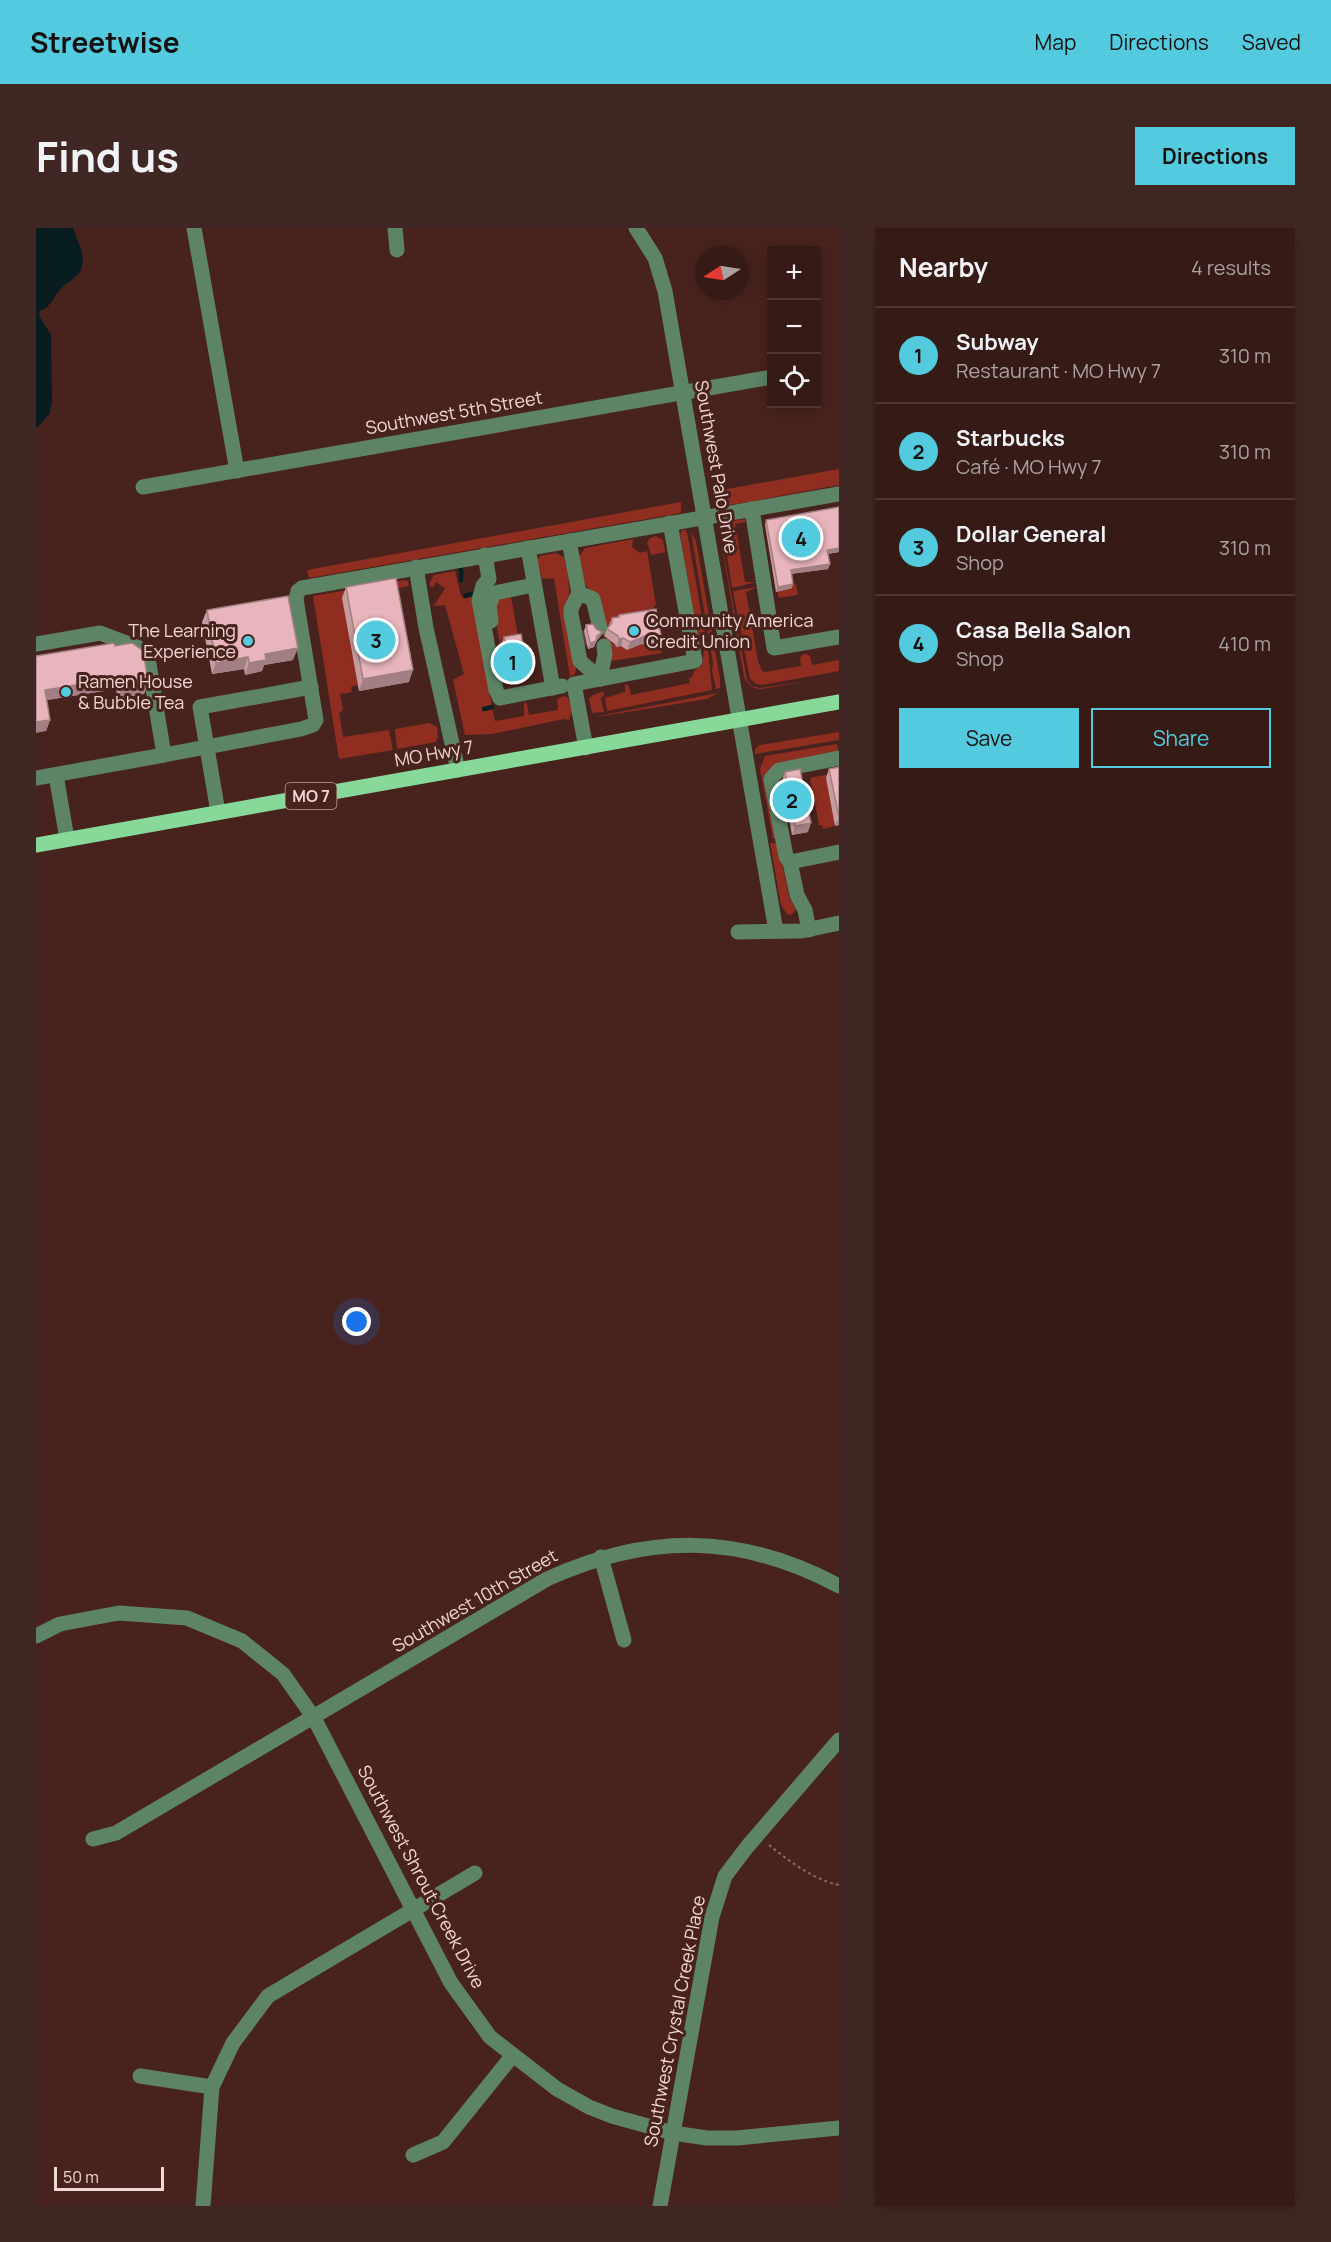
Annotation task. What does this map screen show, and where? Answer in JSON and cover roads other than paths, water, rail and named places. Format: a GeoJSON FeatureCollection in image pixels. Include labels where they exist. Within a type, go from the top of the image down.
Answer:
{"type":"FeatureCollection","features":[{"type":"Feature","properties":{"kind":"main road","name":"MO Hwy 7"},"geometry":{"type":"LineString","coordinates":[[36,845],[839,702]]}},
{"type":"Feature","properties":{"kind":"street"},"geometry":{"type":"LineString","coordinates":[[194,228],[237,471]]}},
{"type":"Feature","properties":{"kind":"street"},"geometry":{"type":"LineString","coordinates":[[395,228],[397,250]]}},
{"type":"Feature","properties":{"kind":"street","name":"Southwest Palo Drive"},"geometry":{"type":"LineString","coordinates":[[641,229],[655,258],[665,291],[776,931]]}},
{"type":"Feature","properties":{"kind":"street","name":"Southwest 5th Street"},"geometry":{"type":"LineString","coordinates":[[143,487],[767,378]]}},
{"type":"Feature","properties":{"kind":"street"},"geometry":{"type":"LineString","coordinates":[[36,778],[313,725],[316,720],[296,598],[298,591],[309,585],[839,494]]}},
{"type":"Feature","properties":{"kind":"street"},"geometry":{"type":"LineString","coordinates":[[752,509],[774,648],[839,637]]}},
{"type":"Feature","properties":{"kind":"street"},"geometry":{"type":"LineString","coordinates":[[500,698],[695,661],[670,523]]}},
{"type":"Feature","properties":{"kind":"street"},"geometry":{"type":"LineString","coordinates":[[569,541],[579,593],[570,609],[580,661],[600,680]]}},
{"type":"Feature","properties":{"kind":"street"},"geometry":{"type":"LineString","coordinates":[[528,548],[553,688]]}},
{"type":"Feature","properties":{"kind":"street"},"geometry":{"type":"LineString","coordinates":[[485,555],[489,579],[483,586],[479,600],[496,690],[500,698]]}},
{"type":"Feature","properties":{"kind":"street"},"geometry":{"type":"LineString","coordinates":[[416,567],[426,628],[458,770]]}},
{"type":"Feature","properties":{"kind":"street"},"geometry":{"type":"LineString","coordinates":[[500,698],[502,687],[489,611],[490,598],[499,591],[534,585]]}},
{"type":"Feature","properties":{"kind":"street"},"geometry":{"type":"LineString","coordinates":[[579,593],[593,599],[591,630]]}},
{"type":"Feature","properties":{"kind":"street"},"geometry":{"type":"LineString","coordinates":[[36,644],[100,633],[138,647],[145,654],[149,663],[164,755]]}},
{"type":"Feature","properties":{"kind":"street"},"geometry":{"type":"LineString","coordinates":[[594,647],[588,659],[600,680]]}},
{"type":"Feature","properties":{"kind":"street"},"geometry":{"type":"LineString","coordinates":[[574,684],[586,748]]}},
{"type":"Feature","properties":{"kind":"street"},"geometry":{"type":"LineString","coordinates":[[218,812],[200,707],[311,687]]}},
{"type":"Feature","properties":{"kind":"street"},"geometry":{"type":"LineString","coordinates":[[809,930],[805,909],[797,895],[790,862],[786,856],[771,779],[779,770],[839,759]]}},
{"type":"Feature","properties":{"kind":"street"},"geometry":{"type":"LineString","coordinates":[[56,775],[67,839]]}},
{"type":"Feature","properties":{"kind":"street"},"geometry":{"type":"LineString","coordinates":[[790,862],[839,852]]}},
{"type":"Feature","properties":{"kind":"street"},"geometry":{"type":"LineString","coordinates":[[738,932],[809,930],[839,923]]}},
{"type":"Feature","properties":{"kind":"street","name":"Southwest 10th Street"},"geometry":{"type":"LineString","coordinates":[[93,1839],[116,1833],[547,1580],[601,1557],[651,1547],[682,1545],[729,1548],[814,1572],[839,1586]]}},
{"type":"Feature","properties":{"kind":"street"},"geometry":{"type":"LineString","coordinates":[[601,1557],[624,1640]]}},
{"type":"Feature","properties":{"kind":"street"},"geometry":{"type":"LineString","coordinates":[[36,1636],[60,1623],[119,1613],[187,1618],[242,1641],[284,1674],[314,1718]]}},
{"type":"Feature","properties":{"kind":"street","name":"Southwest Shrout Creek Drive"},"geometry":{"type":"LineString","coordinates":[[314,1718],[451,1983],[490,2037],[513,2055],[557,2089],[590,2107],[612,2116],[673,2133],[707,2138],[737,2138],[839,2128]]}},
{"type":"Feature","properties":{"kind":"street","name":"Southwest Crystal Creek Place"},"geometry":{"type":"LineString","coordinates":[[660,2206],[712,1917],[725,1876],[839,1740]]}},
{"type":"Feature","properties":{"kind":"street"},"geometry":{"type":"LineString","coordinates":[[203,2206],[212,2087],[233,2043],[267,1996],[475,1873]]}},
{"type":"Feature","properties":{"kind":"street"},"geometry":{"type":"LineString","coordinates":[[414,2155],[442,2142],[513,2055]]}},
{"type":"Feature","properties":{"kind":"street"},"geometry":{"type":"LineString","coordinates":[[140,2076],[212,2087]]}},
{"type":"Feature","properties":{"kind":"water"},"geometry":{"type":"Polygon","coordinates":[[[36,228],[73,228],[83,262],[79,273],[60,289],[48,306],[39,311],[51,335],[52,401],[50,413],[36,429],[36,228]]]}},
{"type":"Feature","properties":{"kind":"waterway"},"geometry":{"type":"LineString","coordinates":[[461,569],[461,580]]}},
{"type":"Feature","properties":{"kind":"waterway"},"geometry":{"type":"LineString","coordinates":[[465,596],[472,594]]}},
{"type":"Feature","properties":{"kind":"waterway"},"geometry":{"type":"LineString","coordinates":[[484,709],[492,707]]}},
{"type":"Feature","properties":{"kind":"tunnel"},"geometry":{"type":"LineString","coordinates":[[582,631],[586,649]]}},
{"type":"Feature","properties":{"kind":"place","name":"Casa Bella Salon"},"geometry":{"type":"Point","coordinates":[801,538]}},
{"type":"Feature","properties":{"kind":"place","name":"Community America Credit Union"},"geometry":{"type":"Point","coordinates":[634,631]}},
{"type":"Feature","properties":{"kind":"place","name":"Dollar General"},"geometry":{"type":"Point","coordinates":[376,640]}},
{"type":"Feature","properties":{"kind":"place","name":"The Learning Experience"},"geometry":{"type":"Point","coordinates":[248,641]}},
{"type":"Feature","properties":{"kind":"place","name":"Subway"},"geometry":{"type":"Point","coordinates":[513,662]}},
{"type":"Feature","properties":{"kind":"place","name":"Ramen House & Bubble Tea"},"geometry":{"type":"Point","coordinates":[66,692]}},
{"type":"Feature","properties":{"kind":"place","name":"Starbucks"},"geometry":{"type":"Point","coordinates":[792,800]}}]}
